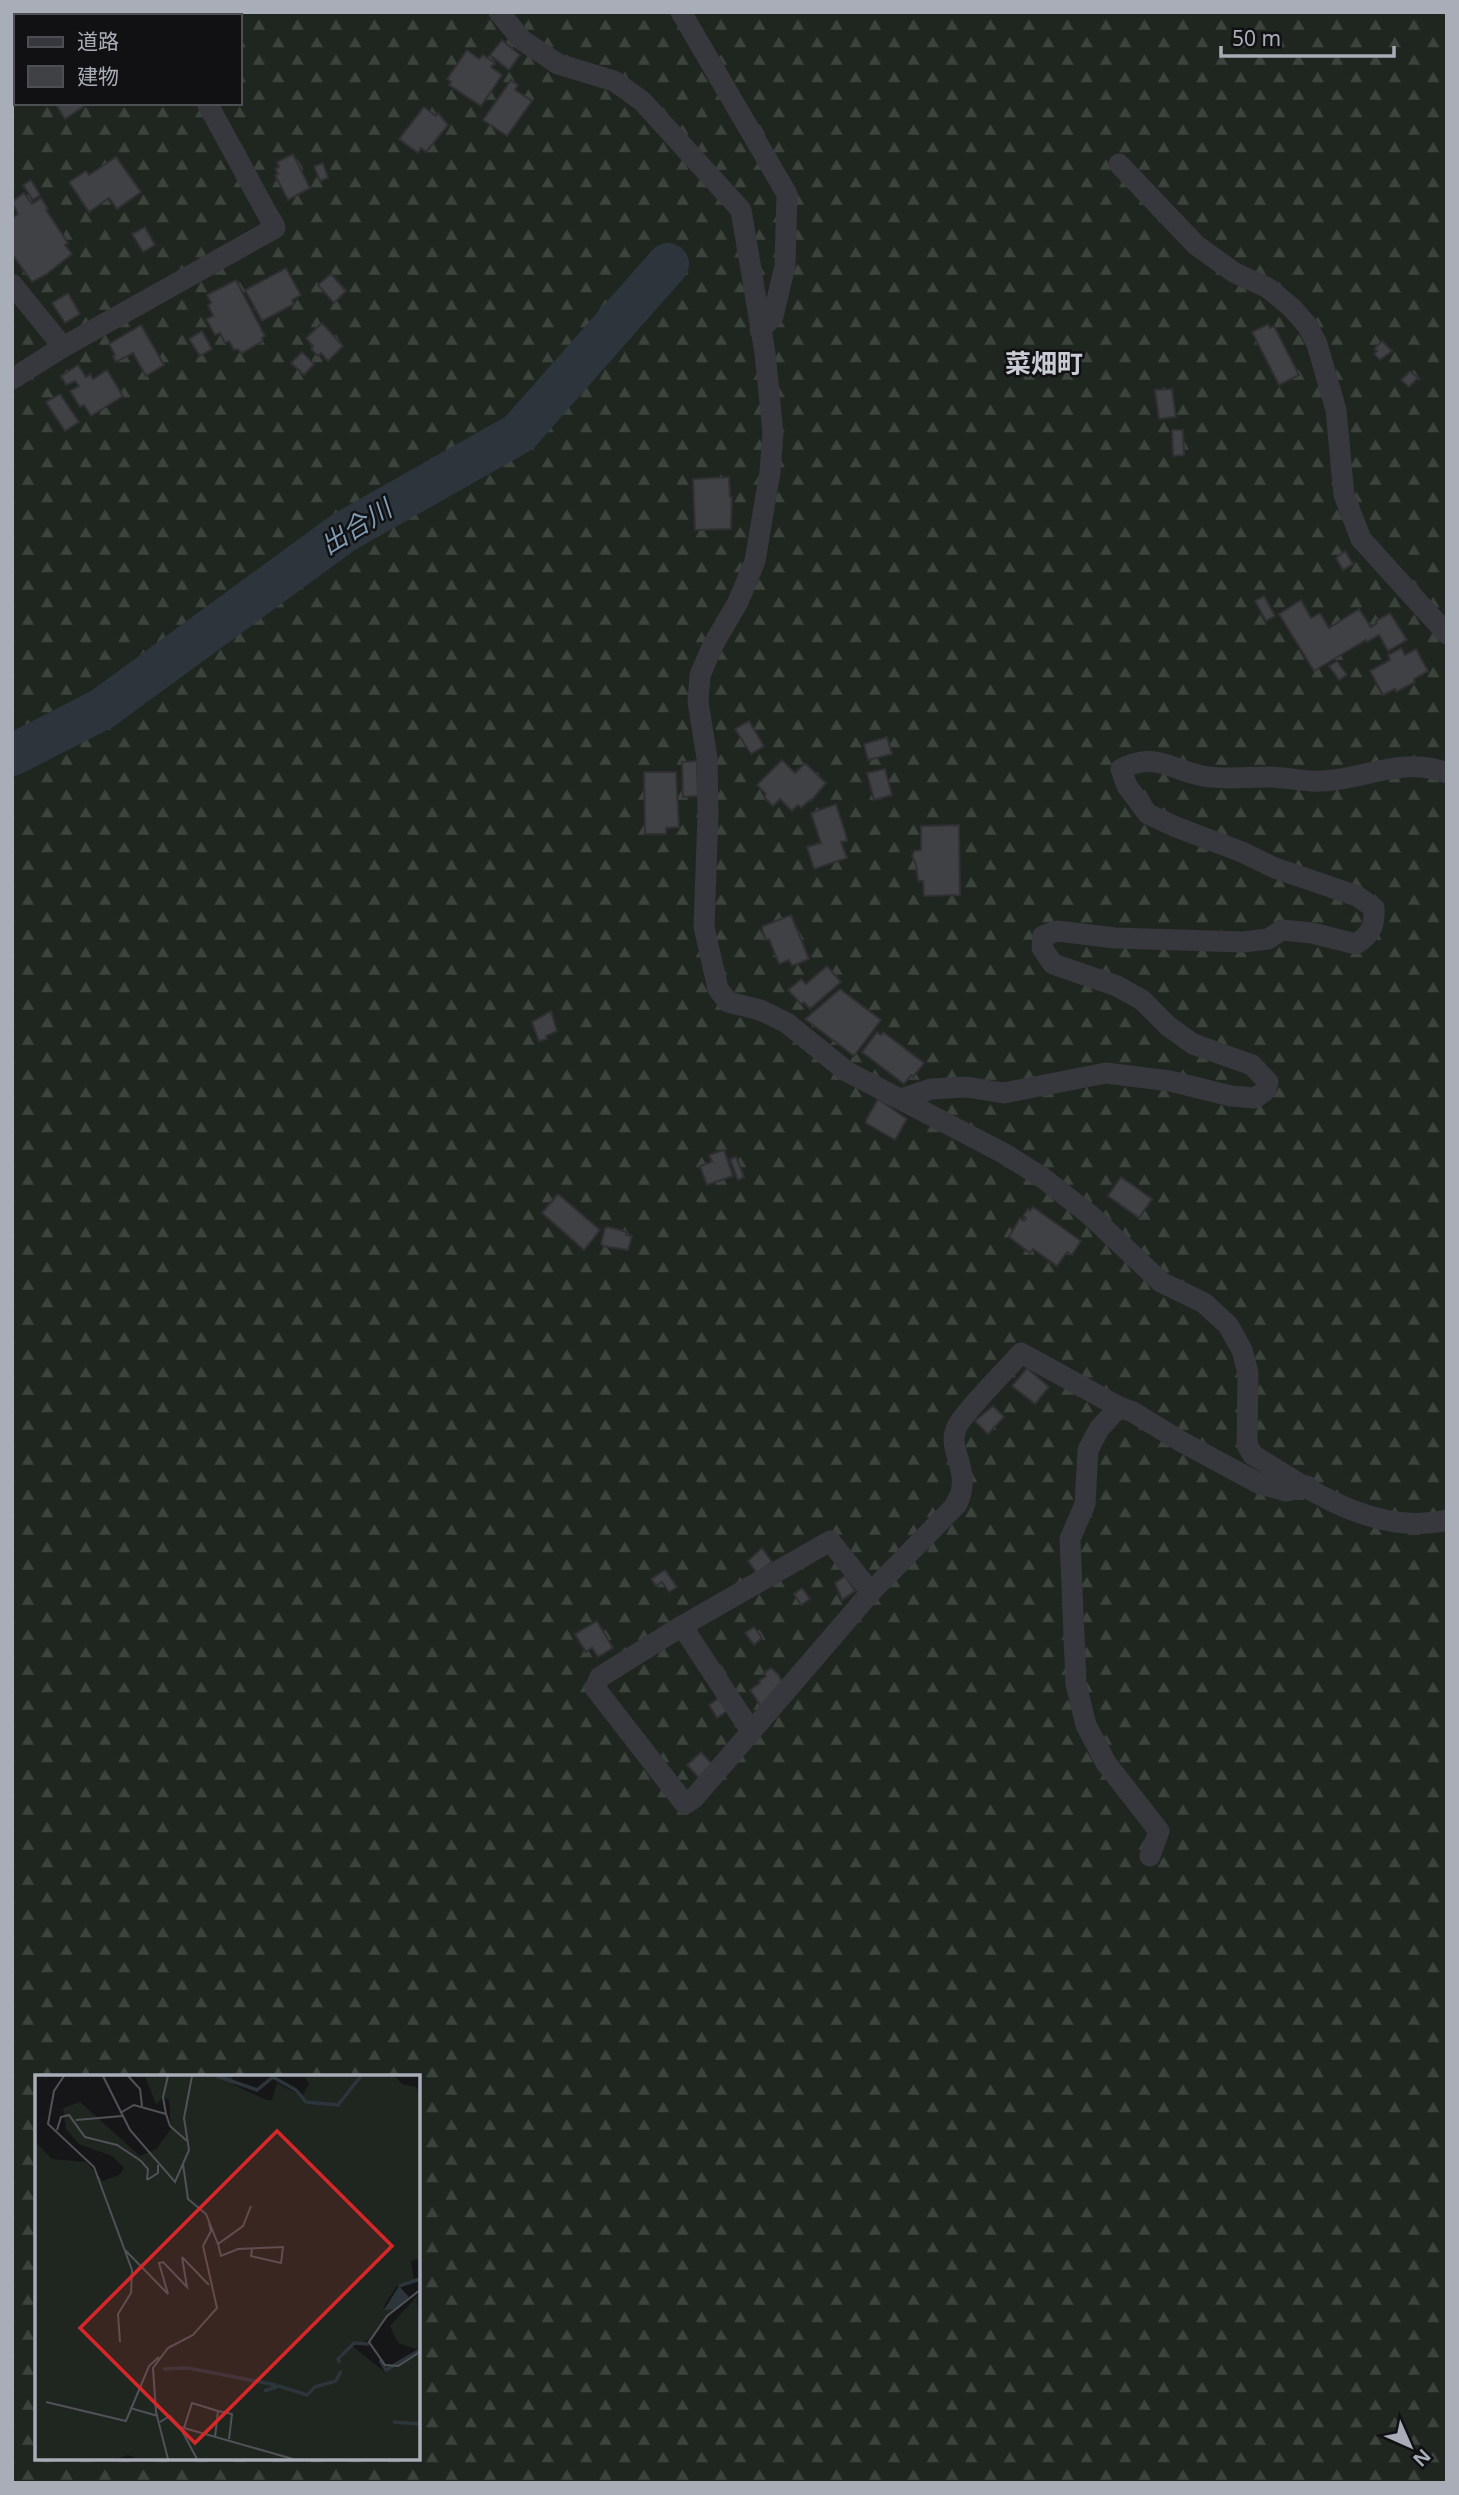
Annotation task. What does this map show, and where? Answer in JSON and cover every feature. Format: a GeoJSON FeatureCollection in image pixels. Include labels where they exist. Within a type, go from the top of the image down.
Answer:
{"type":"FeatureCollection","features":[{"type":"Feature","properties":{"kind":"street"},"geometry":{"type":"LineString","coordinates":[[499,12],[522,40],[558,64],[614,81],[642,101],[741,210],[770,388],[773,433],[770,472],[755,561],[738,602],[713,645],[700,675],[698,702],[707,758],[708,815],[704,927],[718,989],[728,1002],[760,1010],[787,1023],[846,1071],[1005,1154],[1043,1178],[1090,1215],[1161,1282],[1204,1303],[1228,1325],[1242,1350],[1248,1373],[1247,1445],[1253,1455],[1353,1511],[1389,1522],[1447,1520]]}},
{"type":"Feature","properties":{"kind":"street"},"geometry":{"type":"LineString","coordinates":[[681,12],[682,19],[787,194],[785,266],[773,316],[760,330]]}},
{"type":"Feature","properties":{"kind":"street"},"geometry":{"type":"LineString","coordinates":[[12,379],[63,347],[275,228],[208,105]]}},
{"type":"Feature","properties":{"kind":"street"},"geometry":{"type":"LineString","coordinates":[[1119,164],[1196,245],[1235,273],[1268,288],[1307,325],[1317,344],[1336,410],[1344,495],[1361,539],[1384,568],[1447,634]]}},
{"type":"Feature","properties":{"kind":"street"},"geometry":{"type":"LineString","coordinates":[[12,284],[63,347]]}},
{"type":"Feature","properties":{"kind":"street"},"geometry":{"type":"LineString","coordinates":[[901,1099],[931,1088],[966,1087],[1004,1093],[1106,1073],[1170,1081],[1231,1096],[1255,1098],[1265,1091],[1268,1082],[1252,1065],[1194,1044],[1168,1026],[1142,1000],[1117,986],[1053,964],[1041,948],[1043,936],[1057,930],[1115,938],[1242,942],[1268,939],[1282,930],[1312,933],[1356,944],[1372,929],[1375,923],[1374,908],[1357,896],[1275,868],[1149,814],[1127,786],[1121,769],[1132,763],[1161,762],[1202,776],[1270,777],[1328,782],[1406,766],[1432,766],[1447,772]]}},
{"type":"Feature","properties":{"kind":"street"},"geometry":{"type":"LineString","coordinates":[[871,1592],[830,1541],[682,1626],[600,1677],[595,1688],[685,1804],[694,1798],[871,1592],[957,1504],[963,1491],[964,1477],[955,1445],[956,1428],[1021,1353],[1119,1407],[1133,1412],[1260,1485],[1286,1491],[1307,1486]]}},
{"type":"Feature","properties":{"kind":"street"},"geometry":{"type":"LineString","coordinates":[[1119,1407],[1099,1429],[1088,1450],[1085,1504],[1070,1539],[1076,1684],[1086,1725],[1106,1763],[1159,1830],[1150,1856]]}},
{"type":"Feature","properties":{"kind":"street"},"geometry":{"type":"LineString","coordinates":[[682,1626],[751,1731]]}},
{"type":"Feature","properties":{"kind":"green space"},"geometry":{"type":"Polygon","coordinates":[[[12,12],[1447,12],[1447,2483],[12,2483],[12,12]]]}},
{"type":"Feature","properties":{"kind":"building"},"geometry":{"type":"Polygon","coordinates":[[[502,40],[520,55],[509,70],[490,55],[502,40]]]}},
{"type":"Feature","properties":{"kind":"building"},"geometry":{"type":"Polygon","coordinates":[[[467,50],[479,59],[483,55],[495,63],[491,67],[502,75],[481,106],[449,85],[451,82],[447,79],[467,50]]]}},
{"type":"Feature","properties":{"kind":"building"},"geometry":{"type":"Polygon","coordinates":[[[511,80],[518,85],[515,90],[532,101],[507,136],[483,120],[511,80]]]}},
{"type":"Feature","properties":{"kind":"building"},"geometry":{"type":"Polygon","coordinates":[[[56,105],[82,105],[83,107],[65,119],[56,105]]]}},
{"type":"Feature","properties":{"kind":"building"},"geometry":{"type":"Polygon","coordinates":[[[424,107],[436,116],[438,113],[448,125],[426,152],[421,148],[418,153],[399,139],[424,107]]]}},
{"type":"Feature","properties":{"kind":"building"},"geometry":{"type":"Polygon","coordinates":[[[293,154],[310,188],[288,200],[275,175],[278,174],[275,169],[279,167],[277,162],[293,154]]]}},
{"type":"Feature","properties":{"kind":"building"},"geometry":{"type":"Polygon","coordinates":[[[116,157],[141,192],[117,209],[109,198],[89,212],[69,182],[86,171],[89,175],[116,157]]]}},
{"type":"Feature","properties":{"kind":"building"},"geometry":{"type":"Polygon","coordinates":[[[323,163],[328,178],[320,181],[314,166],[323,163]]]}},
{"type":"Feature","properties":{"kind":"building"},"geometry":{"type":"Polygon","coordinates":[[[31,180],[40,195],[33,200],[23,185],[31,180]]]}},
{"type":"Feature","properties":{"kind":"building"},"geometry":{"type":"Polygon","coordinates":[[[24,193],[32,204],[41,198],[72,254],[32,282],[12,254],[12,218],[18,214],[12,202],[24,193]]]}},
{"type":"Feature","properties":{"kind":"building"},"geometry":{"type":"Polygon","coordinates":[[[145,227],[155,245],[143,252],[132,234],[145,227]]]}},
{"type":"Feature","properties":{"kind":"building"},"geometry":{"type":"Polygon","coordinates":[[[286,268],[301,295],[292,300],[294,304],[262,321],[245,290],[286,268]]]}},
{"type":"Feature","properties":{"kind":"building"},"geometry":{"type":"Polygon","coordinates":[[[331,274],[346,291],[334,303],[318,285],[331,274]]]}},
{"type":"Feature","properties":{"kind":"building"},"geometry":{"type":"Polygon","coordinates":[[[236,280],[265,336],[263,341],[242,353],[234,350],[229,341],[225,343],[220,333],[215,335],[206,319],[213,316],[207,295],[236,280]]]}},
{"type":"Feature","properties":{"kind":"building"},"geometry":{"type":"Polygon","coordinates":[[[68,293],[80,314],[65,323],[52,303],[68,293]]]}},
{"type":"Feature","properties":{"kind":"building"},"geometry":{"type":"Polygon","coordinates":[[[322,323],[343,346],[328,361],[321,353],[318,356],[311,349],[313,346],[306,338],[322,323]]]}},
{"type":"Feature","properties":{"kind":"building"},"geometry":{"type":"Polygon","coordinates":[[[1268,324],[1270,328],[1274,326],[1299,375],[1279,385],[1252,332],[1268,324]]]}},
{"type":"Feature","properties":{"kind":"building"},"geometry":{"type":"Polygon","coordinates":[[[141,325],[164,365],[146,376],[133,353],[116,362],[109,344],[141,325]]]}},
{"type":"Feature","properties":{"kind":"building"},"geometry":{"type":"Polygon","coordinates":[[[202,331],[212,349],[200,356],[189,339],[202,331]]]}},
{"type":"Feature","properties":{"kind":"building"},"geometry":{"type":"Polygon","coordinates":[[[1382,341],[1392,351],[1380,360],[1374,354],[1377,351],[1374,349],[1382,341]]]}},
{"type":"Feature","properties":{"kind":"building"},"geometry":{"type":"Polygon","coordinates":[[[302,352],[314,364],[304,375],[291,363],[302,352]]]}},
{"type":"Feature","properties":{"kind":"building"},"geometry":{"type":"Polygon","coordinates":[[[78,365],[86,377],[90,374],[93,379],[107,370],[123,396],[91,416],[84,405],[80,407],[70,391],[79,386],[75,381],[66,385],[61,376],[78,365]]]}},
{"type":"Feature","properties":{"kind":"building"},"geometry":{"type":"Polygon","coordinates":[[[1410,371],[1418,378],[1409,387],[1401,380],[1410,371]]]}},
{"type":"Feature","properties":{"kind":"building"},"geometry":{"type":"Polygon","coordinates":[[[1172,389],[1176,417],[1159,419],[1155,390],[1172,389]]]}},
{"type":"Feature","properties":{"kind":"building"},"geometry":{"type":"Polygon","coordinates":[[[60,394],[79,422],[65,431],[46,402],[60,394]]]}},
{"type":"Feature","properties":{"kind":"building"},"geometry":{"type":"Polygon","coordinates":[[[1172,430],[1183,430],[1184,455],[1173,456],[1172,430]]]}},
{"type":"Feature","properties":{"kind":"building"},"geometry":{"type":"Polygon","coordinates":[[[729,477],[732,497],[731,529],[695,530],[693,479],[729,477]]]}},
{"type":"Feature","properties":{"kind":"building"},"geometry":{"type":"Polygon","coordinates":[[[1345,551],[1353,564],[1343,570],[1336,558],[1345,551]]]}},
{"type":"Feature","properties":{"kind":"building"},"geometry":{"type":"Polygon","coordinates":[[[1264,596],[1275,616],[1266,621],[1255,601],[1264,596]]]}},
{"type":"Feature","properties":{"kind":"building"},"geometry":{"type":"Polygon","coordinates":[[[1301,600],[1311,618],[1320,613],[1329,628],[1359,609],[1371,627],[1390,613],[1407,640],[1388,651],[1379,635],[1314,671],[1279,614],[1301,600]]]}},
{"type":"Feature","properties":{"kind":"building"},"geometry":{"type":"Polygon","coordinates":[[[1401,648],[1405,655],[1416,649],[1428,671],[1414,679],[1415,682],[1396,692],[1395,689],[1383,695],[1370,671],[1390,660],[1388,655],[1401,648]]]}},
{"type":"Feature","properties":{"kind":"building"},"geometry":{"type":"Polygon","coordinates":[[[1337,661],[1347,675],[1339,680],[1329,666],[1337,661]]]}},
{"type":"Feature","properties":{"kind":"building"},"geometry":{"type":"Polygon","coordinates":[[[749,721],[764,746],[751,754],[735,729],[749,721]]]}},
{"type":"Feature","properties":{"kind":"building"},"geometry":{"type":"Polygon","coordinates":[[[887,737],[892,754],[868,760],[864,744],[887,737]]]}},
{"type":"Feature","properties":{"kind":"building"},"geometry":{"type":"Polygon","coordinates":[[[782,760],[795,773],[805,763],[826,783],[811,801],[801,808],[798,805],[792,811],[780,799],[773,806],[757,785],[782,760]]]}},
{"type":"Feature","properties":{"kind":"building"},"geometry":{"type":"Polygon","coordinates":[[[697,761],[698,796],[683,797],[682,762],[697,761]]]}},
{"type":"Feature","properties":{"kind":"building"},"geometry":{"type":"Polygon","coordinates":[[[885,769],[892,795],[874,800],[867,773],[885,769]]]}},
{"type":"Feature","properties":{"kind":"building"},"geometry":{"type":"Polygon","coordinates":[[[644,772],[676,772],[679,827],[666,828],[666,834],[645,834],[644,772]]]}},
{"type":"Feature","properties":{"kind":"building"},"geometry":{"type":"Polygon","coordinates":[[[836,804],[846,835],[847,841],[841,842],[847,858],[814,869],[807,847],[821,843],[811,813],[836,804]]]}},
{"type":"Feature","properties":{"kind":"building"},"geometry":{"type":"Polygon","coordinates":[[[959,825],[960,895],[924,896],[923,881],[918,881],[912,856],[914,851],[921,850],[921,826],[959,825]]]}},
{"type":"Feature","properties":{"kind":"building"},"geometry":{"type":"Polygon","coordinates":[[[791,915],[809,959],[792,966],[789,960],[779,964],[762,929],[763,926],[791,915]]]}},
{"type":"Feature","properties":{"kind":"building"},"geometry":{"type":"Polygon","coordinates":[[[827,966],[841,982],[810,1009],[788,990],[801,979],[806,984],[827,966]]]}},
{"type":"Feature","properties":{"kind":"building"},"geometry":{"type":"Polygon","coordinates":[[[840,989],[881,1020],[854,1056],[805,1019],[840,989]]]}},
{"type":"Feature","properties":{"kind":"building"},"geometry":{"type":"Polygon","coordinates":[[[551,1011],[557,1031],[546,1036],[547,1039],[539,1041],[532,1022],[551,1011]]]}},
{"type":"Feature","properties":{"kind":"building"},"geometry":{"type":"Polygon","coordinates":[[[877,1032],[881,1035],[883,1032],[924,1063],[904,1084],[862,1052],[877,1032]]]}},
{"type":"Feature","properties":{"kind":"building"},"geometry":{"type":"Polygon","coordinates":[[[878,1099],[907,1119],[895,1140],[866,1123],[878,1099]]]}},
{"type":"Feature","properties":{"kind":"building"},"geometry":{"type":"Polygon","coordinates":[[[724,1150],[733,1176],[707,1185],[700,1166],[712,1162],[709,1155],[724,1150]]]}},
{"type":"Feature","properties":{"kind":"building"},"geometry":{"type":"Polygon","coordinates":[[[736,1157],[744,1177],[738,1180],[730,1159],[736,1157]]]}},
{"type":"Feature","properties":{"kind":"building"},"geometry":{"type":"Polygon","coordinates":[[[1121,1177],[1152,1199],[1139,1218],[1108,1196],[1121,1177]]]}},
{"type":"Feature","properties":{"kind":"building"},"geometry":{"type":"Polygon","coordinates":[[[558,1194],[600,1230],[584,1250],[542,1213],[558,1194]]]}},
{"type":"Feature","properties":{"kind":"building"},"geometry":{"type":"Polygon","coordinates":[[[1033,1207],[1081,1241],[1072,1255],[1067,1252],[1057,1266],[1033,1249],[1030,1253],[1009,1237],[1020,1218],[1024,1221],[1026,1218],[1023,1216],[1033,1207]]]}},
{"type":"Feature","properties":{"kind":"building"},"geometry":{"type":"Polygon","coordinates":[[[605,1228],[632,1236],[628,1250],[603,1246],[601,1243],[605,1228]]]}},
{"type":"Feature","properties":{"kind":"building"},"geometry":{"type":"Polygon","coordinates":[[[1027,1368],[1049,1387],[1035,1404],[1012,1386],[1027,1368]]]}},
{"type":"Feature","properties":{"kind":"building"},"geometry":{"type":"Polygon","coordinates":[[[993,1406],[1004,1417],[988,1434],[975,1421],[993,1406]]]}},
{"type":"Feature","properties":{"kind":"building"},"geometry":{"type":"Polygon","coordinates":[[[762,1548],[772,1562],[757,1573],[748,1561],[762,1548]]]}},
{"type":"Feature","properties":{"kind":"building"},"geometry":{"type":"Polygon","coordinates":[[[665,1570],[677,1587],[669,1592],[662,1582],[656,1586],[651,1579],[665,1570]]]}},
{"type":"Feature","properties":{"kind":"building"},"geometry":{"type":"Polygon","coordinates":[[[845,1576],[855,1591],[842,1600],[835,1583],[845,1576]]]}},
{"type":"Feature","properties":{"kind":"building"},"geometry":{"type":"Polygon","coordinates":[[[802,1588],[810,1599],[801,1605],[794,1594],[802,1588]]]}},
{"type":"Feature","properties":{"kind":"building"},"geometry":{"type":"Polygon","coordinates":[[[597,1621],[613,1648],[598,1657],[592,1648],[586,1652],[575,1634],[597,1621]]]}},
{"type":"Feature","properties":{"kind":"building"},"geometry":{"type":"Polygon","coordinates":[[[754,1627],[762,1638],[754,1645],[745,1633],[754,1627]]]}},
{"type":"Feature","properties":{"kind":"building"},"geometry":{"type":"Polygon","coordinates":[[[771,1668],[783,1683],[761,1706],[750,1690],[760,1683],[766,1676],[764,1673],[771,1668]]]}},
{"type":"Feature","properties":{"kind":"building"},"geometry":{"type":"Polygon","coordinates":[[[719,1698],[727,1711],[717,1718],[709,1705],[719,1698]]]}},
{"type":"Feature","properties":{"kind":"building"},"geometry":{"type":"Polygon","coordinates":[[[701,1752],[713,1765],[699,1778],[687,1765],[701,1752]]]}},
{"type":"Feature","properties":{"kind":"waterway","name":"出合川"},"geometry":{"type":"LineString","coordinates":[[12,755],[102,709],[344,532],[519,433],[668,264]]}},
{"type":"Feature","properties":{"kind":"district","name":"菜畑町"},"geometry":{"type":"Point","coordinates":[1044,364]}}]}
